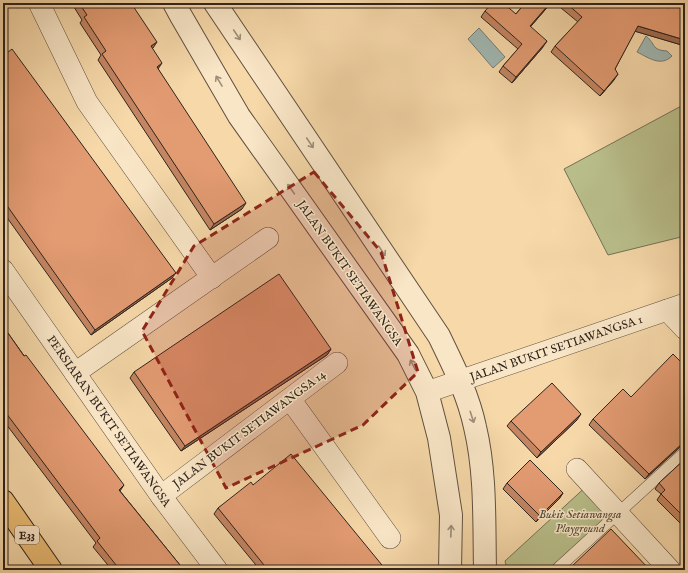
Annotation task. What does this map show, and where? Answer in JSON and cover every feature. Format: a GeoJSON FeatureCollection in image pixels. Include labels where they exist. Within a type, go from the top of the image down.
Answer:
{"type":"FeatureCollection","features":[{"type":"Feature","properties":{"kind":"highway","name":"E33"},"geometry":{"type":"LineString","coordinates":[[3,501],[51,570]]}},
{"type":"Feature","properties":{"kind":"street"},"geometry":{"type":"LineString","coordinates":[[39,3],[87,102],[212,278]]}},
{"type":"Feature","properties":{"kind":"street","name":"JALAN BUKIT SETIAWANGSA"},"geometry":{"type":"LineString","coordinates":[[174,3],[239,116],[408,354],[427,392],[439,438],[451,515],[450,570]]}},
{"type":"Feature","properties":{"kind":"street"},"geometry":{"type":"LineString","coordinates":[[215,3],[439,336],[460,380],[475,427],[483,478],[485,570]]}},
{"type":"Feature","properties":{"kind":"street"},"geometry":{"type":"LineString","coordinates":[[75,373],[268,238]]}},
{"type":"Feature","properties":{"kind":"street","name":"PERSIARAN BUKIT SETIAWANGSA"},"geometry":{"type":"LineString","coordinates":[[3,270],[161,496],[217,570]]}},
{"type":"Feature","properties":{"kind":"street"},"geometry":{"type":"LineString","coordinates":[[676,307],[685,329]]}},
{"type":"Feature","properties":{"kind":"street","name":"JALAN BUKIT SETIAWANGSA 1"},"geometry":{"type":"LineString","coordinates":[[427,392],[676,307]]}},
{"type":"Feature","properties":{"kind":"street","name":"JALAN BUKIT SETIAWANGSA 14"},"geometry":{"type":"LineString","coordinates":[[161,496],[337,363]]}},
{"type":"Feature","properties":{"kind":"street"},"geometry":{"type":"LineString","coordinates":[[290,399],[390,538]]}},
{"type":"Feature","properties":{"kind":"street"},"geometry":{"type":"LineString","coordinates":[[578,469],[670,570]]}},
{"type":"Feature","properties":{"kind":"lane"},"geometry":{"type":"LineString","coordinates":[[556,570],[685,452]]}},
{"type":"Feature","properties":{"kind":"highlighted area"},"geometry":{"type":"Polygon","coordinates":[[[314,172],[381,252],[418,372],[363,425],[226,488],[142,331],[194,246],[314,172]]]}},
{"type":"Feature","properties":{"kind":"green space"},"geometry":{"type":"Polygon","coordinates":[[[685,104],[685,236],[608,255],[564,169],[685,104]]]}},
{"type":"Feature","properties":{"kind":"green space","name":"Bukit Setiawangsa Playground"},"geometry":{"type":"Polygon","coordinates":[[[590,483],[618,514],[556,570],[507,570],[505,561],[590,483]]]}},
{"type":"Feature","properties":{"kind":"water"},"geometry":{"type":"Polygon","coordinates":[[[479,28],[505,57],[493,68],[468,39],[479,28]]]}},
{"type":"Feature","properties":{"kind":"water"},"geometry":{"type":"Polygon","coordinates":[[[646,36],[656,48],[667,51],[672,56],[664,61],[659,61],[650,59],[637,52],[646,36]]]}},
{"type":"Feature","properties":{"kind":"building"},"geometry":{"type":"Polygon","coordinates":[[[79,3],[131,3],[157,42],[151,46],[162,63],[157,67],[246,203],[214,224],[102,54],[106,51],[84,17],[87,15],[79,3]]]}},
{"type":"Feature","properties":{"kind":"building"},"geometry":{"type":"Polygon","coordinates":[[[492,3],[503,3],[516,14],[525,3],[550,3],[530,26],[547,41],[516,77],[503,66],[522,44],[485,11],[492,3]]]}},
{"type":"Feature","properties":{"kind":"building"},"geometry":{"type":"Polygon","coordinates":[[[566,3],[658,3],[669,8],[670,3],[685,3],[685,40],[638,26],[615,69],[618,74],[604,91],[555,46],[582,17],[566,3]]]}},
{"type":"Feature","properties":{"kind":"building"},"geometry":{"type":"Polygon","coordinates":[[[12,49],[176,273],[95,330],[3,200],[3,56],[12,49]]]}},
{"type":"Feature","properties":{"kind":"building"},"geometry":{"type":"Polygon","coordinates":[[[279,274],[331,349],[185,446],[134,372],[279,274]]]}},
{"type":"Feature","properties":{"kind":"building"},"geometry":{"type":"Polygon","coordinates":[[[3,326],[24,356],[26,355],[124,485],[119,490],[184,570],[120,570],[97,541],[100,538],[3,409],[3,326]]]}},
{"type":"Feature","properties":{"kind":"building"},"geometry":{"type":"Polygon","coordinates":[[[673,354],[685,366],[685,441],[649,474],[593,419],[623,389],[631,397],[673,354]]]}},
{"type":"Feature","properties":{"kind":"building"},"geometry":{"type":"Polygon","coordinates":[[[552,383],[581,414],[541,452],[511,421],[552,383]]]}},
{"type":"Feature","properties":{"kind":"building"},"geometry":{"type":"Polygon","coordinates":[[[291,454],[386,570],[268,570],[218,508],[251,482],[253,485],[291,454]]]}},
{"type":"Feature","properties":{"kind":"building"},"geometry":{"type":"Polygon","coordinates":[[[685,459],[685,518],[661,494],[665,490],[659,483],[685,459]]]}},
{"type":"Feature","properties":{"kind":"building"},"geometry":{"type":"Polygon","coordinates":[[[530,460],[563,493],[540,516],[507,483],[530,460]]]}},
{"type":"Feature","properties":{"kind":"building"},"geometry":{"type":"Polygon","coordinates":[[[611,529],[650,570],[574,570],[571,567],[611,529]]]}}]}
